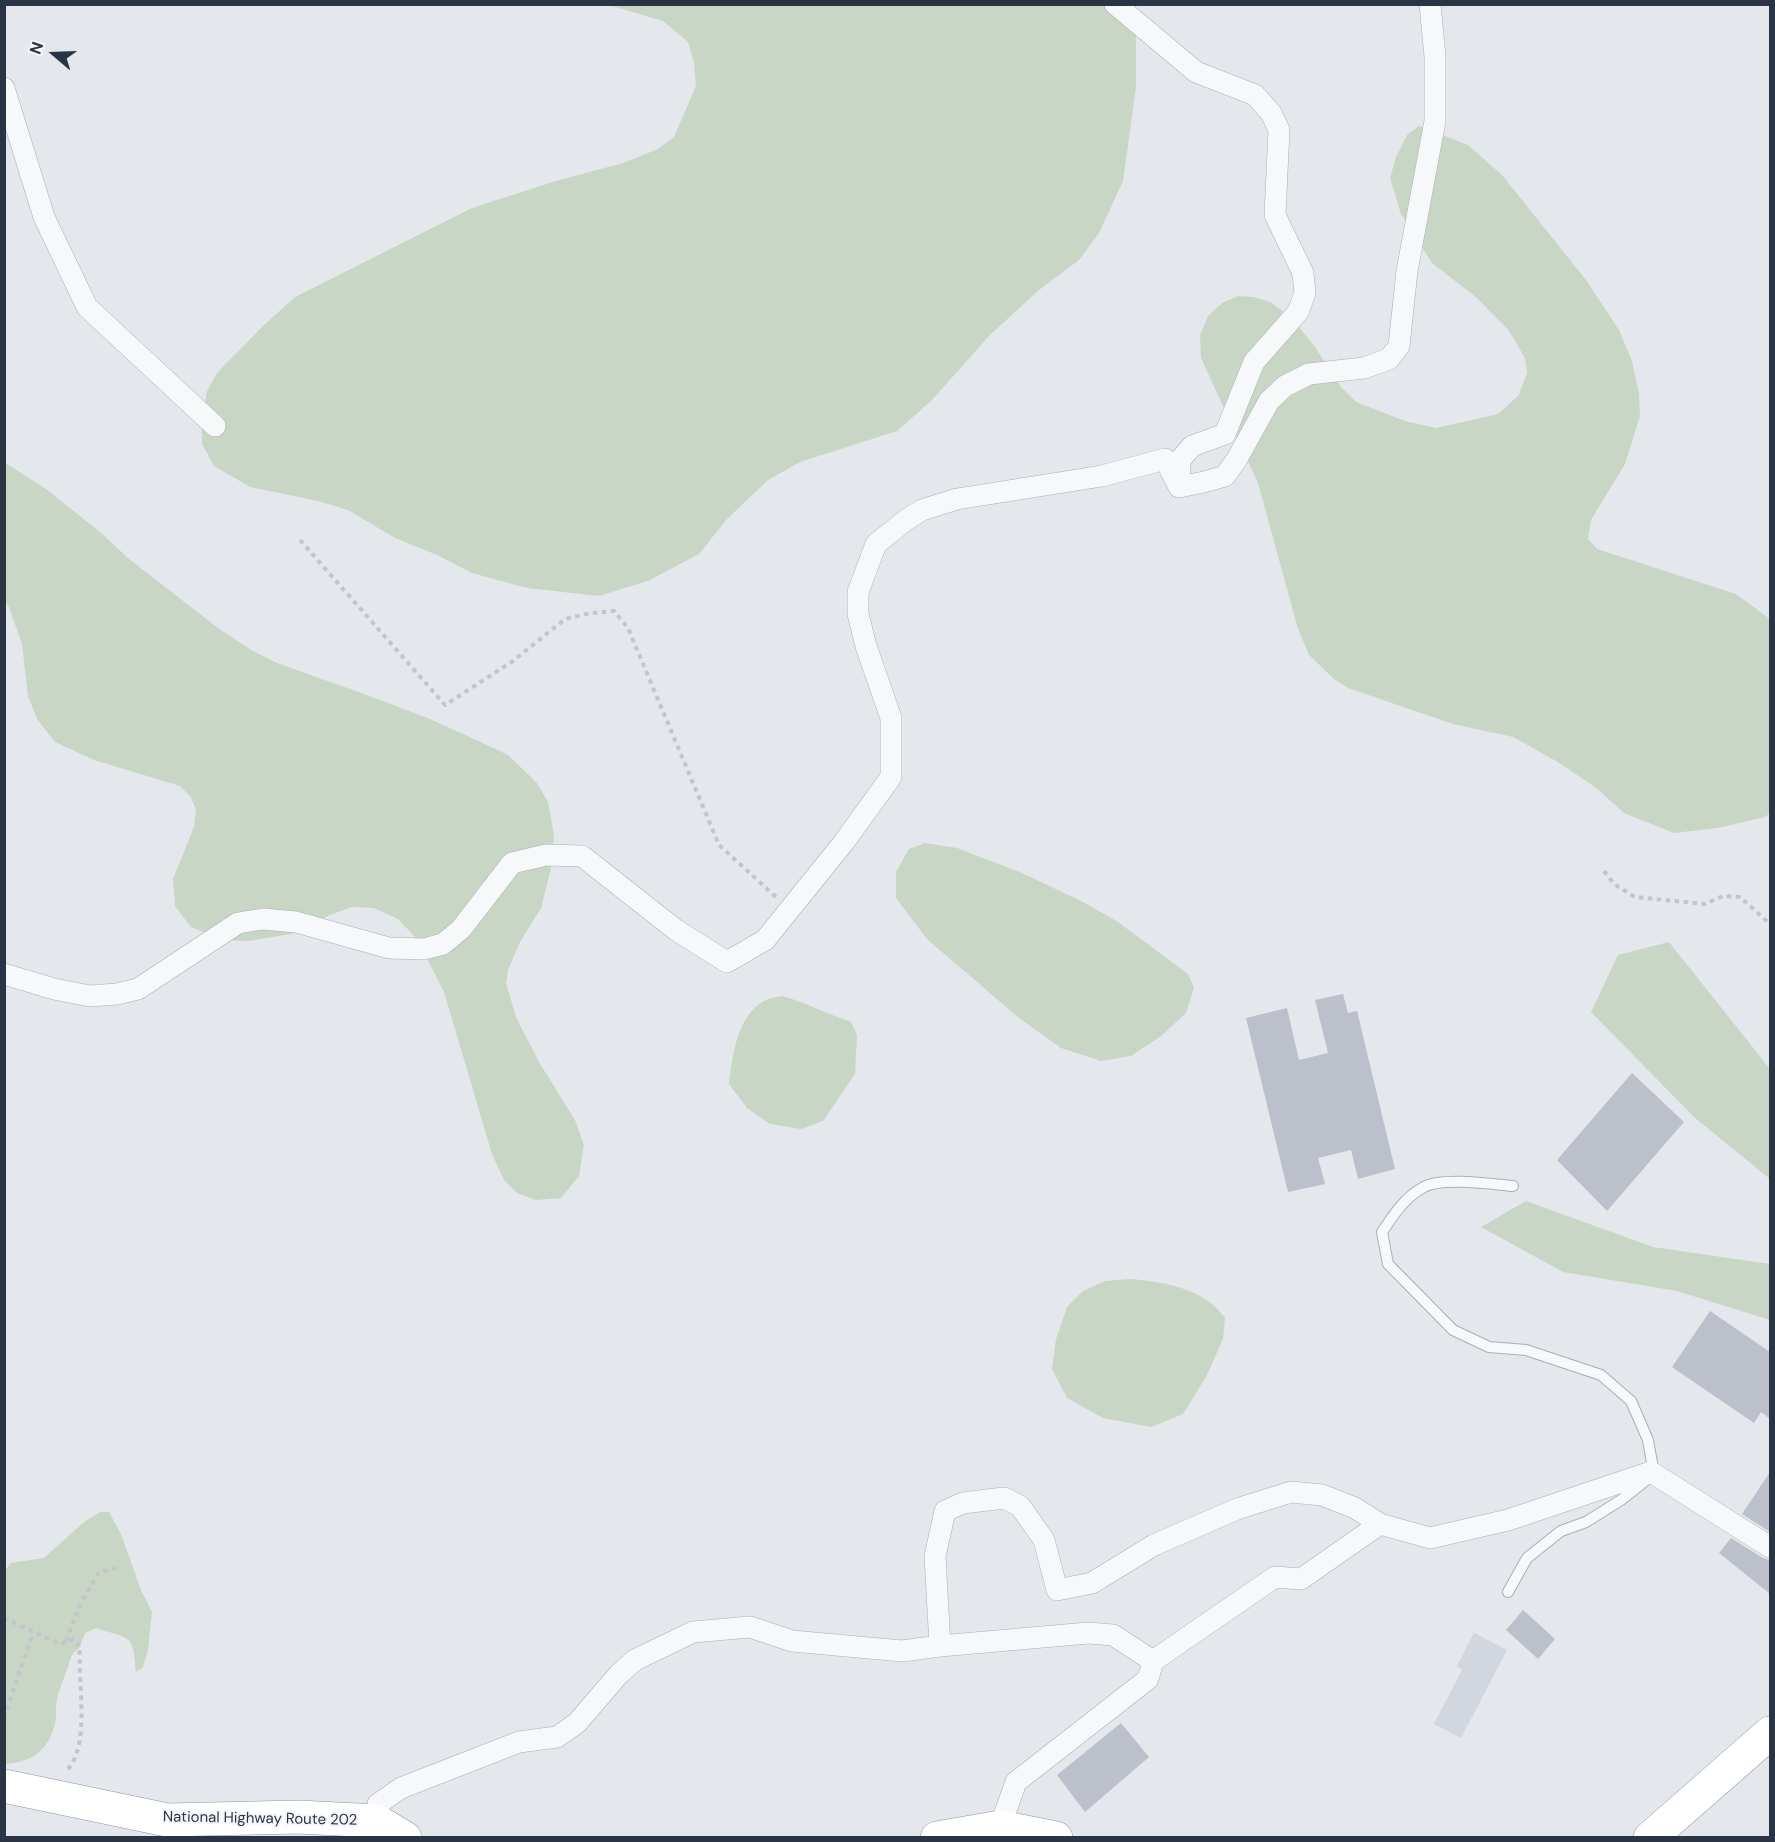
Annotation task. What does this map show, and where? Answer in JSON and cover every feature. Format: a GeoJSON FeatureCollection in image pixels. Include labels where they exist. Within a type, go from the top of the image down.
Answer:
{"type":"FeatureCollection","features":[{"type":"Feature","properties":{"kind":"highway"},"geometry":{"type":"LineString","coordinates":[[1661,1834],[1770,1733]]}},
{"type":"Feature","properties":{"kind":"highway","name":"National Highway Route 202"},"geometry":{"type":"LineString","coordinates":[[4,1786],[167,1820],[298,1817],[378,1821],[405,1838]]}},
{"type":"Feature","properties":{"kind":"highway"},"geometry":{"type":"LineString","coordinates":[[937,1838],[1000,1827],[1056,1838]]}},
{"type":"Feature","properties":{"kind":"street"},"geometry":{"type":"LineString","coordinates":[[1115,4],[1196,72],[1255,95],[1271,113],[1279,130],[1275,215],[1303,273],[1305,294],[1298,312],[1254,362],[1225,434],[1192,446],[1180,460],[1179,487]]}},
{"type":"Feature","properties":{"kind":"street"},"geometry":{"type":"LineString","coordinates":[[1179,487],[1204,483],[1225,476],[1269,401],[1285,386],[1309,374],[1365,368],[1389,359],[1399,346],[1407,271],[1435,121],[1435,57],[1430,4]]}},
{"type":"Feature","properties":{"kind":"street"},"geometry":{"type":"LineString","coordinates":[[4,88],[44,217],[87,306],[215,426]]}},
{"type":"Feature","properties":{"kind":"street"},"geometry":{"type":"LineString","coordinates":[[4,974],[63,991],[90,996],[117,994],[138,988],[238,923],[263,918],[296,922],[389,948],[424,949],[443,944],[461,929],[512,863],[546,855],[582,856],[676,930],[727,962],[765,940],[844,842],[891,777],[891,718],[866,646],[858,614],[858,591],[876,544],[922,510],[957,499],[1102,476],[1165,459],[1179,487]]}},
{"type":"Feature","properties":{"kind":"street"},"geometry":{"type":"LineString","coordinates":[[940,1646],[935,1556],[945,1511],[963,1503],[1004,1498],[1020,1506],[1044,1540],[1057,1590],[1092,1583],[1154,1545],[1237,1509],[1292,1492],[1322,1495],[1355,1508],[1380,1524],[1430,1538],[1508,1520],[1651,1472],[1770,1547]]}},
{"type":"Feature","properties":{"kind":"street"},"geometry":{"type":"LineString","coordinates":[[1000,1827],[1016,1782],[1148,1679],[1153,1661],[1275,1577],[1301,1579],[1380,1524]]}},
{"type":"Feature","properties":{"kind":"street"},"geometry":{"type":"LineString","coordinates":[[378,1821],[378,1804],[401,1788],[519,1742],[557,1737],[577,1723],[619,1674],[635,1660],[693,1632],[750,1627],[792,1641],[902,1651],[1088,1633],[1113,1635],[1153,1661]]}},
{"type":"Feature","properties":{"kind":"lane"},"geometry":{"type":"LineString","coordinates":[[1508,1592],[1527,1558],[1561,1531],[1586,1522],[1621,1500],[1654,1474],[1648,1440],[1631,1401],[1601,1375],[1526,1350],[1489,1347],[1453,1330],[1388,1264],[1382,1232],[1399,1206],[1425,1186],[1458,1181],[1513,1186]]}},
{"type":"Feature","properties":{"kind":"path"},"geometry":{"type":"LineString","coordinates":[[300,540],[446,705],[513,661],[565,619],[614,611],[628,628],[719,845],[790,910]]}},
{"type":"Feature","properties":{"kind":"path"},"geometry":{"type":"LineString","coordinates":[[1604,871],[1614,885],[1635,897],[1705,904],[1723,896],[1740,897],[1770,924]]}},
{"type":"Feature","properties":{"kind":"path"},"geometry":{"type":"LineString","coordinates":[[66,1642],[80,1605],[99,1572],[119,1568]]}},
{"type":"Feature","properties":{"kind":"path"},"geometry":{"type":"LineString","coordinates":[[4,1618],[60,1644],[73,1639],[80,1646],[81,1731],[79,1748],[70,1767],[57,1778]]}},
{"type":"Feature","properties":{"kind":"path"},"geometry":{"type":"LineString","coordinates":[[4,1718],[33,1632]]}},
{"type":"Feature","properties":{"kind":"shaded area"},"geometry":{"type":"Polygon","coordinates":[[[1474,1633],[1507,1650],[1461,1738],[1434,1724],[1462,1670],[1457,1666],[1474,1633]]]}},
{"type":"Feature","properties":{"kind":"green space"},"geometry":{"type":"Polygon","coordinates":[[[1129,4],[1136,14],[1136,87],[1123,181],[1099,233],[1079,260],[1039,290],[990,335],[931,401],[897,431],[800,462],[768,480],[727,519],[699,554],[648,581],[599,596],[527,588],[472,573],[437,555],[395,538],[348,510],[318,501],[250,487],[214,466],[202,444],[202,421],[207,391],[217,373],[295,297],[472,208],[556,181],[623,163],[658,149],[674,137],[696,86],[694,62],[688,42],[663,21],[609,5],[1129,4]]]}},
{"type":"Feature","properties":{"kind":"green space"},"geometry":{"type":"Polygon","coordinates":[[[1419,126],[1468,145],[1502,175],[1586,280],[1619,330],[1632,361],[1639,394],[1640,416],[1625,464],[1591,520],[1588,539],[1597,549],[1736,594],[1770,619],[1770,813],[1765,817],[1718,828],[1674,833],[1624,813],[1595,787],[1556,761],[1513,737],[1453,724],[1348,688],[1334,679],[1309,655],[1298,629],[1258,483],[1201,358],[1200,335],[1208,316],[1222,303],[1238,296],[1254,297],[1270,302],[1290,316],[1315,347],[1340,386],[1356,402],[1405,421],[1436,428],[1498,414],[1519,395],[1527,373],[1525,358],[1509,331],[1477,298],[1432,263],[1401,214],[1390,178],[1396,157],[1407,135],[1419,126]]]}},
{"type":"Feature","properties":{"kind":"green space"},"geometry":{"type":"Polygon","coordinates":[[[4,462],[46,489],[100,532],[129,559],[218,628],[253,651],[277,663],[430,719],[474,739],[508,755],[537,783],[548,802],[554,835],[551,868],[541,908],[520,942],[508,970],[506,983],[516,1017],[539,1062],[575,1120],[584,1145],[579,1176],[561,1198],[536,1200],[517,1193],[504,1180],[492,1154],[444,992],[417,939],[398,919],[374,908],[352,907],[330,915],[296,933],[249,941],[222,940],[191,927],[175,906],[173,879],[194,827],[196,809],[190,796],[180,786],[94,760],[55,742],[37,719],[28,696],[22,644],[9,607],[5,602],[4,462]]]}},
{"type":"Feature","properties":{"kind":"green space"},"geometry":{"type":"Polygon","coordinates":[[[925,843],[957,848],[1022,873],[1083,902],[1118,922],[1188,974],[1194,988],[1186,1013],[1161,1036],[1131,1056],[1101,1061],[1061,1048],[1019,1018],[927,939],[896,898],[896,872],[909,849],[925,843]]]}},
{"type":"Feature","properties":{"kind":"green space"},"geometry":{"type":"Polygon","coordinates":[[[1669,942],[1770,1069],[1770,1179],[1695,1118],[1591,1012],[1618,955],[1669,942]]]}},
{"type":"Feature","properties":{"kind":"green space"},"geometry":{"type":"Polygon","coordinates":[[[782,996],[851,1022],[857,1035],[855,1074],[823,1121],[801,1129],[770,1124],[747,1108],[729,1084],[738,1038],[748,1017],[764,1001],[782,996]]]}},
{"type":"Feature","properties":{"kind":"green space"},"geometry":{"type":"Polygon","coordinates":[[[1526,1201],[1653,1247],[1770,1264],[1770,1320],[1677,1291],[1563,1272],[1481,1227],[1526,1201]]]}},
{"type":"Feature","properties":{"kind":"green space"},"geometry":{"type":"Polygon","coordinates":[[[1130,1279],[1156,1282],[1195,1293],[1216,1308],[1225,1318],[1223,1339],[1206,1377],[1183,1414],[1151,1427],[1103,1418],[1067,1398],[1052,1369],[1056,1339],[1067,1307],[1083,1291],[1105,1281],[1130,1279]]]}},
{"type":"Feature","properties":{"kind":"green space"},"geometry":{"type":"Polygon","coordinates":[[[100,1512],[109,1512],[121,1534],[141,1590],[152,1612],[148,1650],[143,1667],[136,1672],[132,1644],[124,1637],[96,1628],[85,1633],[79,1648],[73,1653],[60,1688],[56,1719],[50,1738],[45,1746],[32,1757],[5,1764],[5,1570],[11,1563],[44,1558],[84,1522],[100,1512]]]}},
{"type":"Feature","properties":{"kind":"building"},"geometry":{"type":"Polygon","coordinates":[[[1343,994],[1348,1013],[1357,1011],[1395,1169],[1358,1179],[1351,1150],[1318,1158],[1325,1184],[1288,1192],[1246,1018],[1287,1008],[1299,1060],[1328,1053],[1315,1000],[1343,994]]]}},
{"type":"Feature","properties":{"kind":"building"},"geometry":{"type":"Polygon","coordinates":[[[1632,1073],[1684,1122],[1607,1211],[1557,1160],[1632,1073]]]}},
{"type":"Feature","properties":{"kind":"building"},"geometry":{"type":"Polygon","coordinates":[[[1710,1311],[1770,1352],[1770,1419],[1761,1412],[1754,1423],[1672,1367],[1710,1311]]]}},
{"type":"Feature","properties":{"kind":"building"},"geometry":{"type":"Polygon","coordinates":[[[1770,1472],[1770,1532],[1742,1514],[1770,1472]]]}},
{"type":"Feature","properties":{"kind":"building"},"geometry":{"type":"Polygon","coordinates":[[[1731,1538],[1770,1560],[1770,1594],[1719,1553],[1731,1538]]]}},
{"type":"Feature","properties":{"kind":"building"},"geometry":{"type":"Polygon","coordinates":[[[1523,1610],[1555,1639],[1538,1659],[1506,1630],[1523,1610]]]}},
{"type":"Feature","properties":{"kind":"building"},"geometry":{"type":"Polygon","coordinates":[[[1121,1723],[1149,1757],[1085,1812],[1057,1775],[1121,1723]]]}}]}
